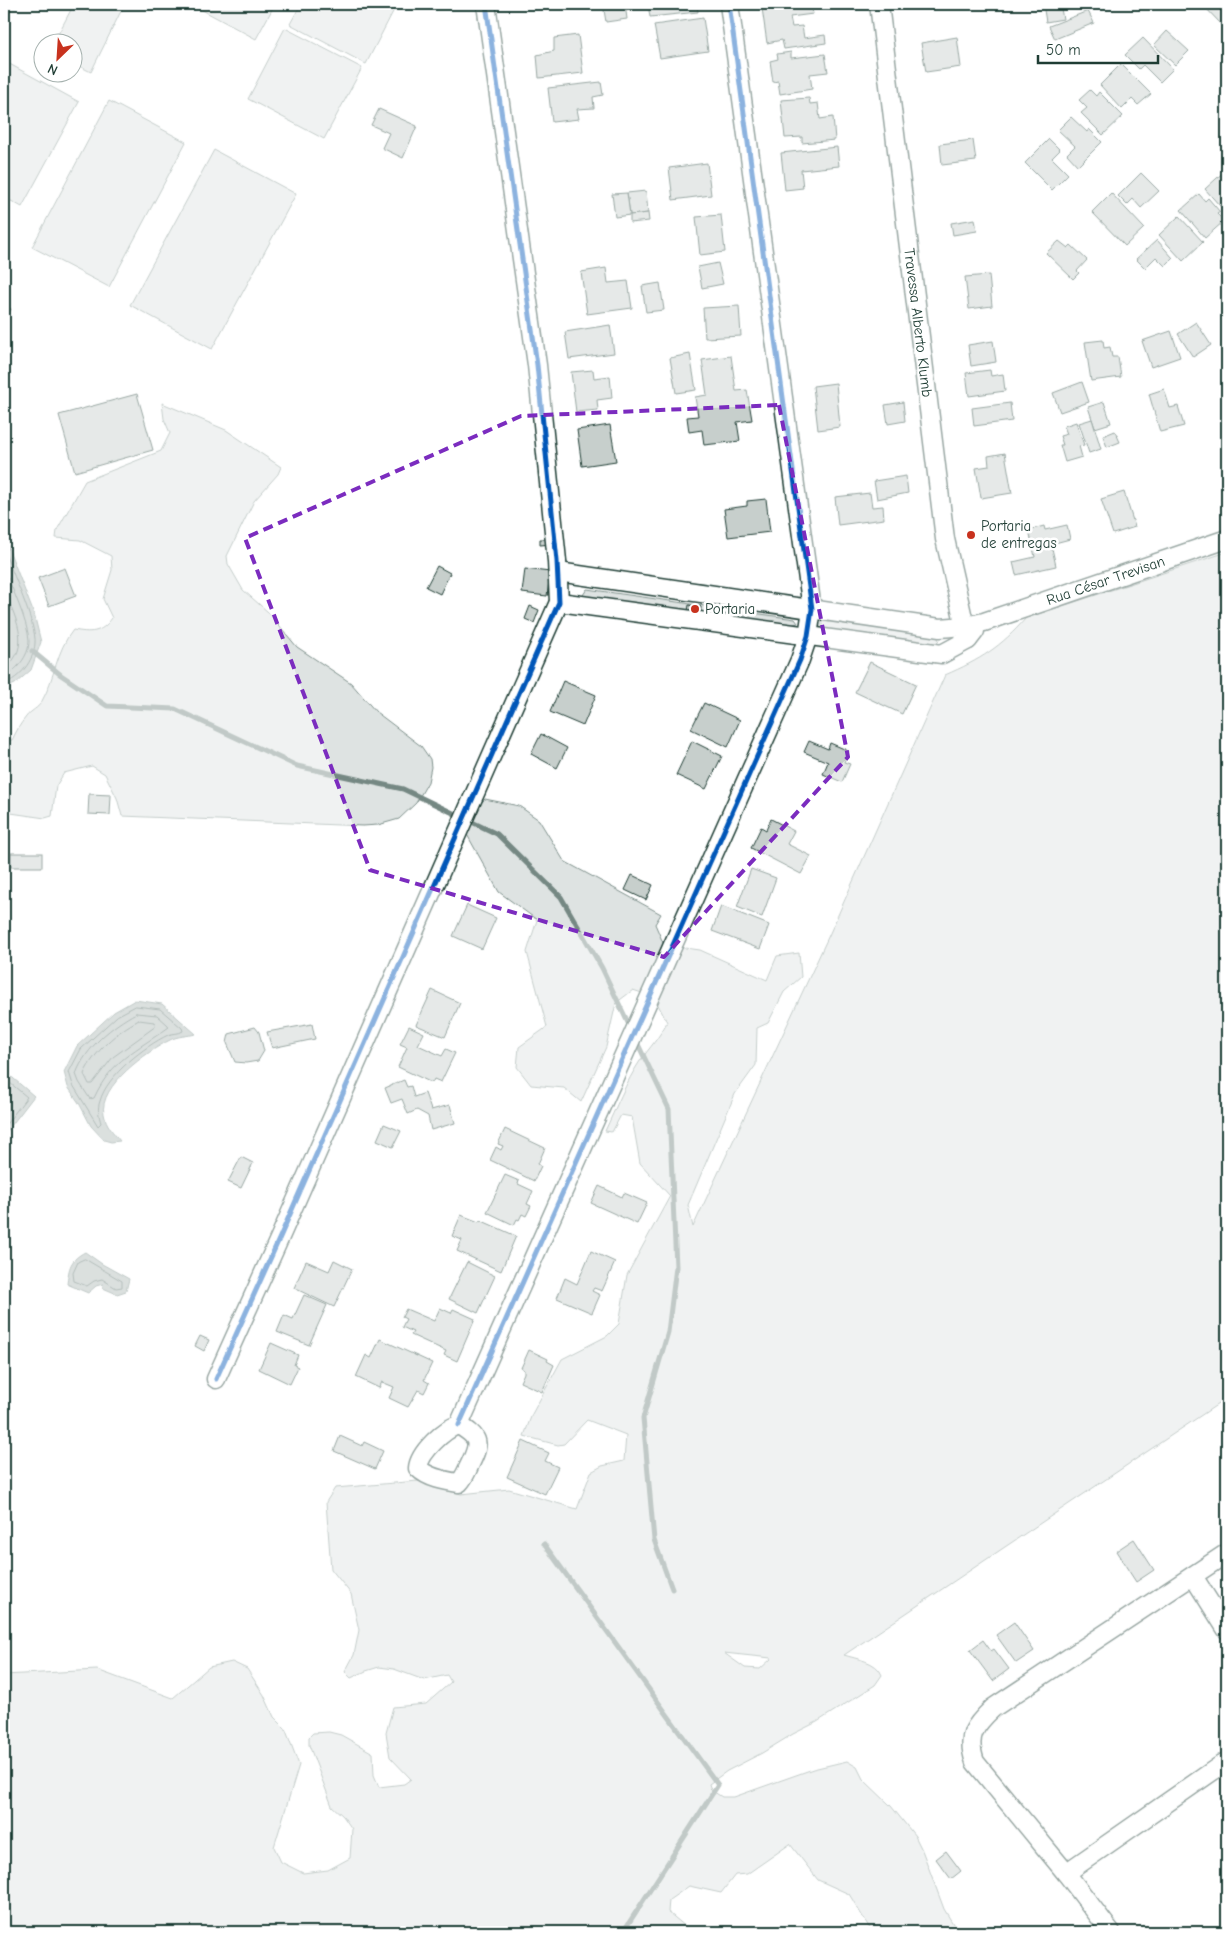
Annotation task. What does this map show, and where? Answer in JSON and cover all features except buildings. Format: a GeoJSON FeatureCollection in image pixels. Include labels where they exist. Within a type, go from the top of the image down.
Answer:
{"type":"FeatureCollection","features":[{"type":"Feature","properties":{"kind":"street"},"geometry":{"type":"LineString","coordinates":[[216,1379],[280,1238],[559,602],[558,572],[537,365],[486,4]]}},
{"type":"Feature","properties":{"kind":"street"},"geometry":{"type":"LineString","coordinates":[[458,1425],[800,660],[808,636],[812,609],[729,4]]}},
{"type":"Feature","properties":{"kind":"street","name":"Travessa Alberto Klumb"},"geometry":{"type":"LineString","coordinates":[[879,4],[945,539],[966,633]]}},
{"type":"Feature","properties":{"kind":"street","name":"Rua César Trevisan"},"geometry":{"type":"LineString","coordinates":[[966,633],[984,622],[1227,539]]}},
{"type":"Feature","properties":{"kind":"street"},"geometry":{"type":"LineString","coordinates":[[558,572],[966,633]]}},
{"type":"Feature","properties":{"kind":"street"},"geometry":{"type":"LineString","coordinates":[[559,602],[942,654],[966,633]]}},
{"type":"Feature","properties":{"kind":"street"},"geometry":{"type":"LineString","coordinates":[[1110,1932],[1066,1873],[976,1762],[970,1748],[972,1732],[983,1717],[993,1708],[1227,1553]]}},
{"type":"Feature","properties":{"kind":"street"},"geometry":{"type":"LineString","coordinates":[[1193,1576],[1227,1630]]}},
{"type":"Feature","properties":{"kind":"street"},"geometry":{"type":"LineString","coordinates":[[1066,1873],[1227,1761]]}},
{"type":"Feature","properties":{"kind":"highlighted area"},"geometry":{"type":"Polygon","coordinates":[[[779,405],[848,757],[664,957],[370,870],[245,538],[521,416],[779,405]]]}},
{"type":"Feature","properties":{"kind":"shaded area"},"geometry":{"type":"Polygon","coordinates":[[[74,4],[117,4],[123,7],[91,72],[82,68],[82,32],[59,32],[74,4]]]}},
{"type":"Feature","properties":{"kind":"shaded area"},"geometry":{"type":"Polygon","coordinates":[[[191,4],[275,4],[256,39],[191,4]]]}},
{"type":"Feature","properties":{"kind":"shaded area"},"geometry":{"type":"Polygon","coordinates":[[[301,4],[397,4],[366,64],[290,24],[301,4]]]}},
{"type":"Feature","properties":{"kind":"shaded area"},"geometry":{"type":"Polygon","coordinates":[[[285,28],[362,68],[324,139],[248,99],[285,28]]]}},
{"type":"Feature","properties":{"kind":"shaded area"},"geometry":{"type":"Polygon","coordinates":[[[4,61],[32,76],[32,82],[42,82],[79,102],[22,207],[4,197],[4,61]]]}},
{"type":"Feature","properties":{"kind":"shaded area"},"geometry":{"type":"Polygon","coordinates":[[[109,101],[186,142],[109,287],[32,247],[109,101]]]}},
{"type":"Feature","properties":{"kind":"shaded area"},"geometry":{"type":"Polygon","coordinates":[[[214,150],[296,194],[212,349],[130,305],[214,150]]]}},
{"type":"Feature","properties":{"kind":"shaded area"},"geometry":{"type":"Polygon","coordinates":[[[162,403],[226,430],[281,467],[278,474],[254,501],[227,556],[228,564],[243,590],[268,612],[297,647],[351,683],[376,712],[421,746],[430,759],[431,767],[428,782],[416,803],[399,819],[378,825],[363,826],[122,816],[117,798],[105,774],[92,766],[64,773],[56,786],[52,816],[45,818],[4,812],[4,740],[12,740],[24,720],[41,703],[59,656],[73,630],[85,632],[99,630],[112,618],[103,599],[112,570],[111,556],[80,540],[56,538],[57,530],[85,481],[161,451],[170,433],[164,419],[162,403]]]}},
{"type":"Feature","properties":{"kind":"shaded area"},"geometry":{"type":"Polygon","coordinates":[[[1227,552],[1227,1398],[844,1655],[866,1661],[876,1667],[882,1675],[875,1685],[817,1722],[727,1771],[709,1784],[711,1790],[722,1797],[734,1797],[813,1769],[847,1761],[857,1767],[863,1779],[891,1806],[915,1836],[944,1909],[958,1932],[872,1932],[849,1894],[818,1880],[790,1844],[747,1874],[735,1875],[721,1893],[689,1886],[669,1900],[668,1912],[686,1927],[687,1932],[4,1932],[4,1675],[97,1670],[173,1698],[209,1667],[232,1662],[247,1669],[264,1695],[274,1717],[285,1728],[299,1765],[274,1847],[281,1862],[303,1873],[328,1870],[350,1858],[352,1829],[343,1816],[332,1806],[309,1745],[309,1737],[313,1733],[329,1732],[341,1735],[373,1753],[374,1775],[379,1787],[404,1784],[411,1779],[390,1757],[386,1733],[393,1707],[426,1704],[451,1682],[447,1675],[424,1680],[394,1669],[379,1667],[351,1678],[345,1672],[354,1655],[359,1630],[351,1594],[331,1569],[326,1502],[335,1488],[418,1481],[461,1494],[509,1489],[577,1509],[591,1472],[602,1466],[624,1461],[626,1435],[587,1420],[564,1444],[558,1445],[524,1436],[532,1414],[562,1359],[607,1336],[619,1324],[627,1275],[670,1196],[640,1163],[632,1117],[621,1115],[612,1132],[605,1131],[635,1069],[658,1038],[667,1022],[654,997],[633,990],[616,1003],[606,1047],[581,1102],[564,1088],[531,1085],[517,1067],[519,1047],[547,1027],[527,952],[537,920],[499,892],[460,822],[485,799],[519,806],[539,820],[564,861],[661,914],[655,924],[664,945],[700,950],[767,980],[777,956],[799,953],[801,977],[784,992],[768,1023],[757,1028],[756,1065],[735,1094],[688,1205],[693,1227],[830,933],[945,675],[969,664],[999,645],[1026,618],[1227,552]],[[724,1653],[745,1668],[760,1669],[771,1658],[724,1653]]]}},
{"type":"Feature","properties":{"kind":"shaded area"},"geometry":{"type":"Polygon","coordinates":[[[587,589],[795,619],[798,623],[790,625],[588,599],[583,595],[587,589]]]}},
{"type":"Feature","properties":{"kind":"shaded area"},"geometry":{"type":"Polygon","coordinates":[[[821,620],[937,636],[939,640],[934,645],[822,630],[818,625],[821,620]]]}},
{"type":"Feature","properties":{"kind":"water"},"geometry":{"type":"Polygon","coordinates":[[[4,537],[34,614],[41,642],[31,670],[15,684],[4,689],[4,537]]]}},
{"type":"Feature","properties":{"kind":"water"},"geometry":{"type":"Polygon","coordinates":[[[135,1000],[162,1004],[196,1034],[176,1038],[161,1045],[138,1061],[116,1081],[104,1103],[106,1122],[120,1141],[111,1142],[104,1140],[91,1126],[68,1087],[64,1072],[77,1046],[114,1012],[135,1000]]]}},
{"type":"Feature","properties":{"kind":"water"},"geometry":{"type":"Polygon","coordinates":[[[4,1073],[7,1073],[34,1096],[4,1135],[4,1073]]]}},
{"type":"Feature","properties":{"kind":"water"},"geometry":{"type":"Polygon","coordinates":[[[85,1252],[129,1279],[126,1291],[117,1294],[103,1288],[103,1284],[96,1286],[88,1293],[67,1284],[73,1261],[85,1252]]]}},
{"type":"Feature","properties":{"kind":"waterway"},"geometry":{"type":"LineString","coordinates":[[32,651],[61,675],[107,706],[175,709],[297,766],[403,789],[497,834],[561,897],[602,968],[630,1027]]}},
{"type":"Feature","properties":{"kind":"waterway"},"geometry":{"type":"LineString","coordinates":[[636,1040],[669,1109],[676,1267],[668,1332],[643,1418],[654,1540],[672,1589]]}},
{"type":"Feature","properties":{"kind":"waterway"},"geometry":{"type":"LineString","coordinates":[[544,1544],[718,1785],[623,1932]]}},
{"type":"Feature","properties":{"kind":"cycle path"},"geometry":{"type":"LineString","coordinates":[[216,1379],[559,602],[557,561],[537,365],[486,4]]}},
{"type":"Feature","properties":{"kind":"cycle path"},"geometry":{"type":"LineString","coordinates":[[459,1425],[800,660],[808,636],[812,609],[729,4]]}},
{"type":"Feature","properties":{"kind":"place","name":"Portaria de entregas"},"geometry":{"type":"Point","coordinates":[971,535]}},
{"type":"Feature","properties":{"kind":"place","name":"Portaria"},"geometry":{"type":"Point","coordinates":[695,609]}}]}
